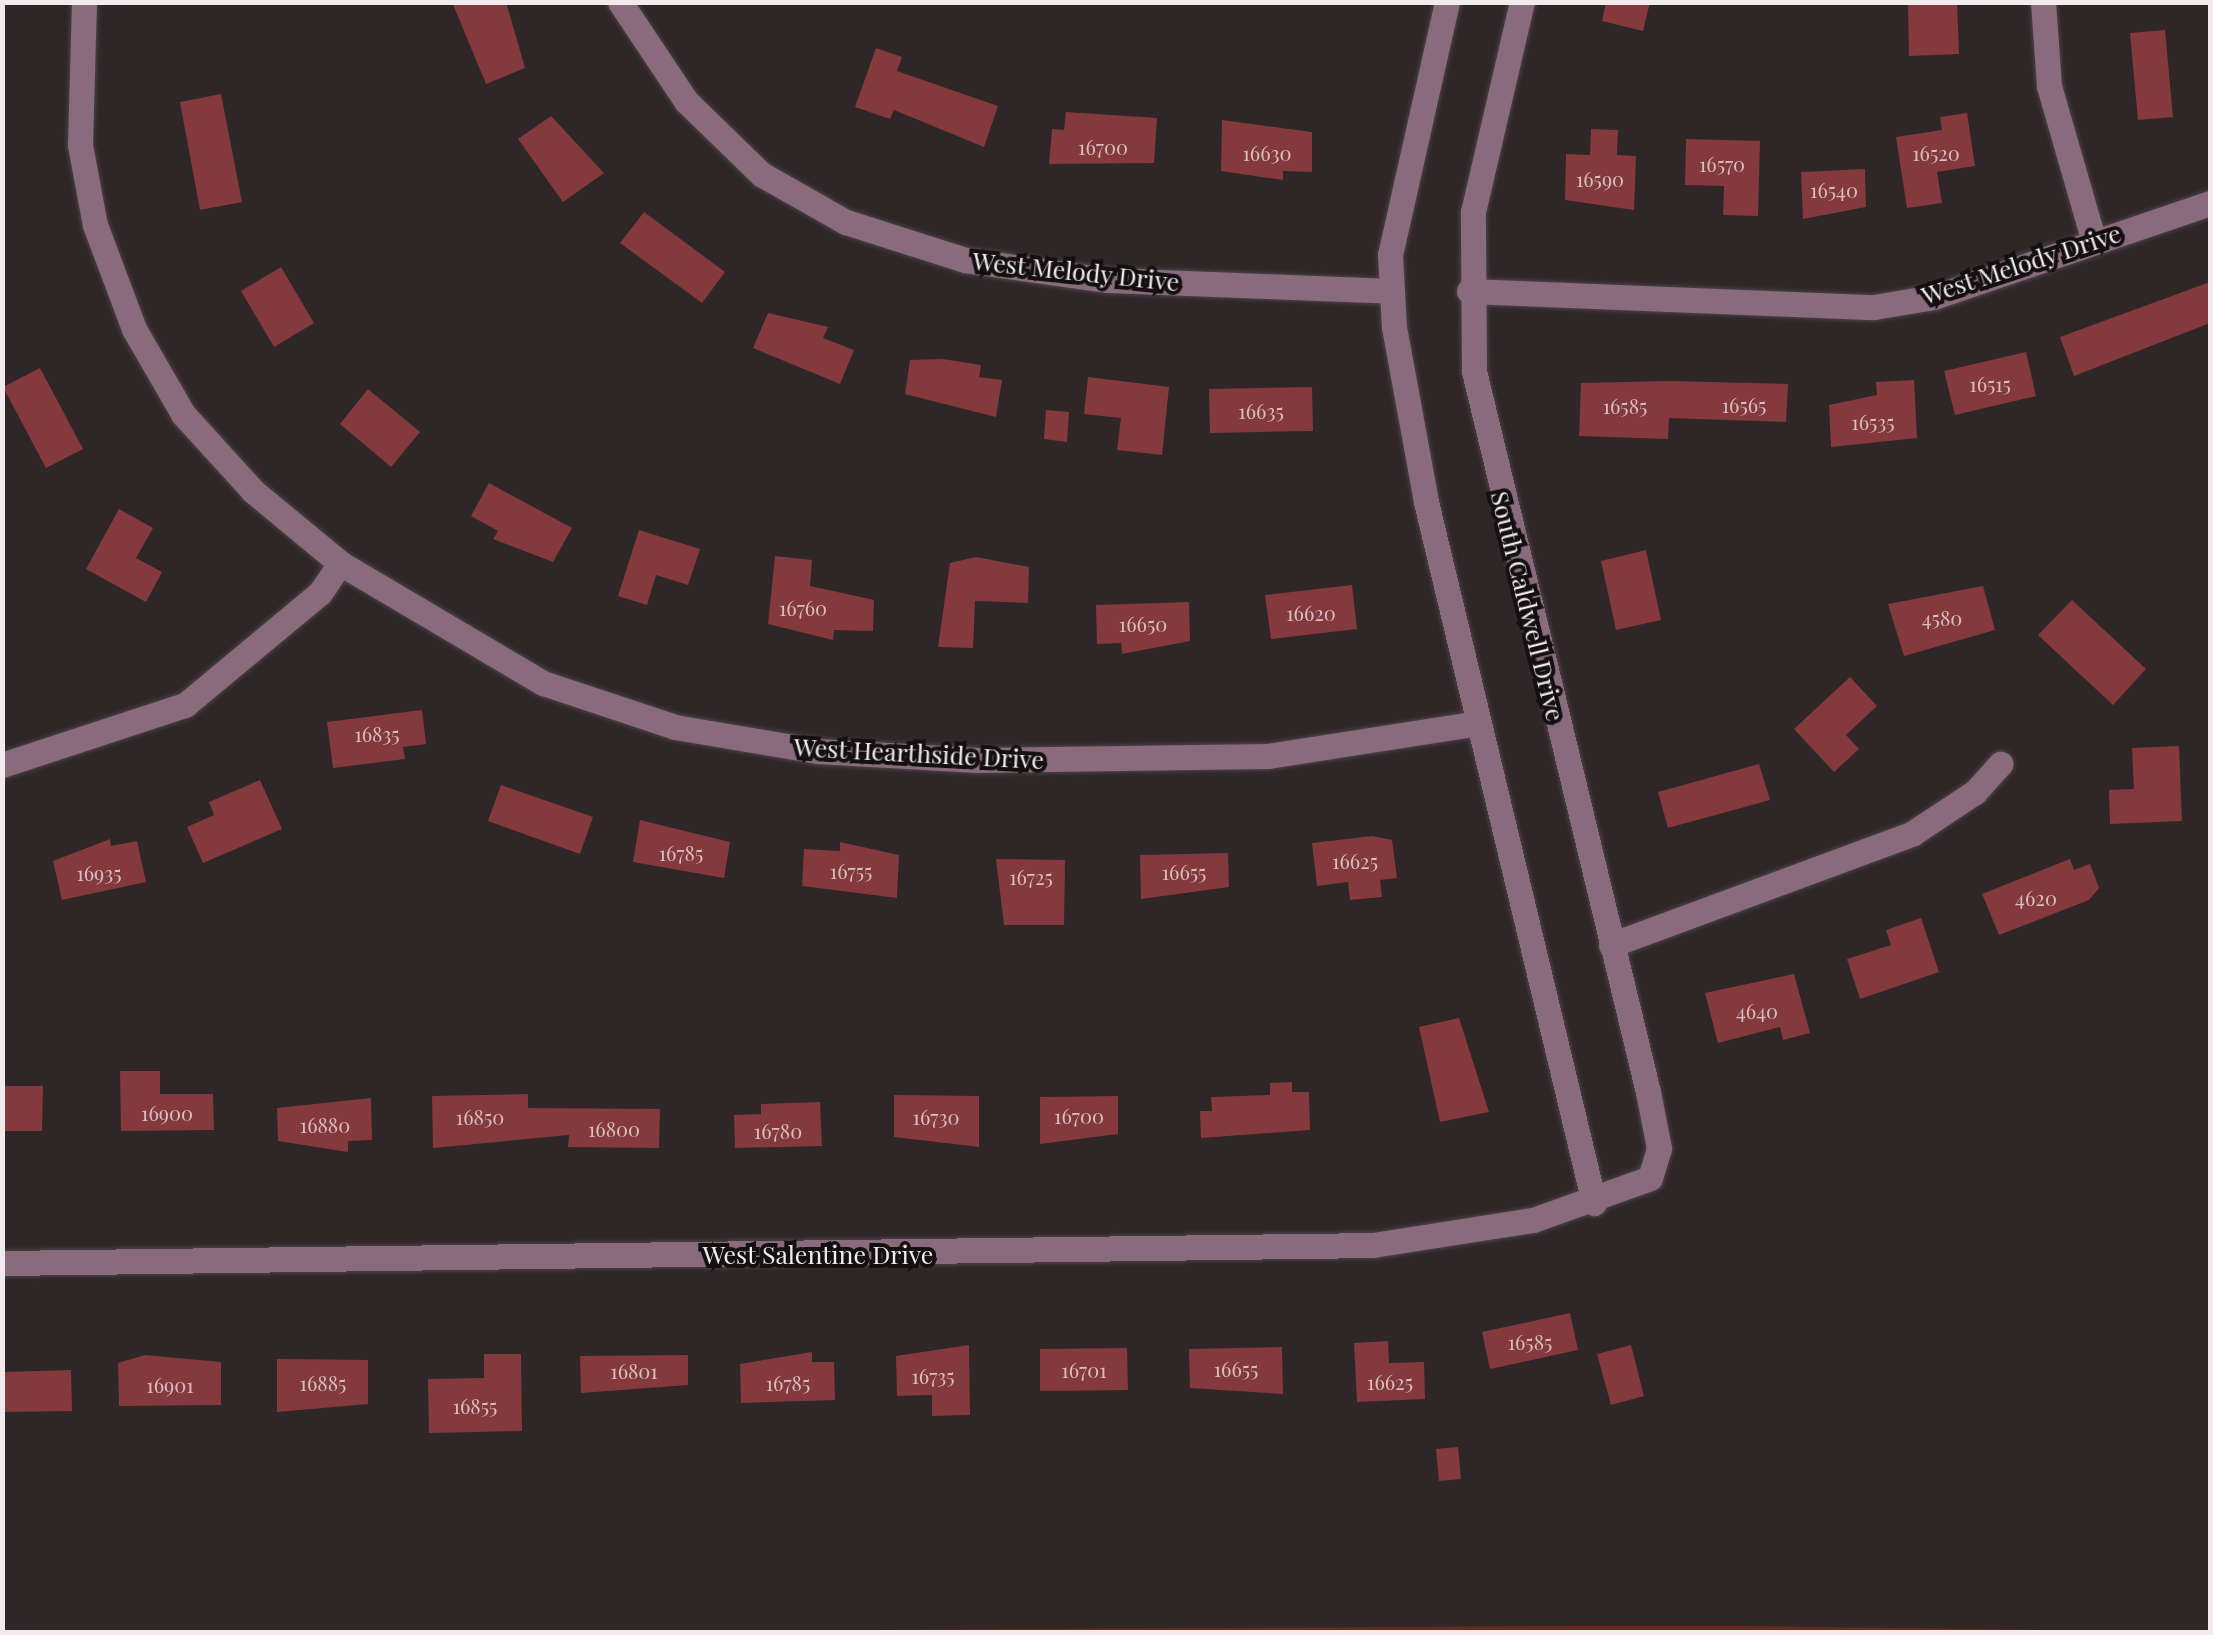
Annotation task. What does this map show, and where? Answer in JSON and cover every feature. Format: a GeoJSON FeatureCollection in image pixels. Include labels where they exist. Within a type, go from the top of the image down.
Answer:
{"type":"FeatureCollection","features":[{"type":"Feature","properties":{"kind":"street","name":"West Hearthside Drive"},"geometry":{"type":"LineString","coordinates":[[84,2],[80,145],[94,225],[134,329],[183,414],[253,491],[340,563],[542,683],[675,726],[818,751],[1154,762],[1268,756],[1478,724]]}},
{"type":"Feature","properties":{"kind":"street","name":"West Melody Drive"},"geometry":{"type":"LineString","coordinates":[[620,2],[686,101],[761,174],[846,222],[965,260],[1108,280],[1392,292]]}},
{"type":"Feature","properties":{"kind":"street"},"geometry":{"type":"LineString","coordinates":[[1447,2],[1411,146],[1392,292],[1404,396],[1478,724],[1594,1204]]}},
{"type":"Feature","properties":{"kind":"street","name":"South Caldwell Drive"},"geometry":{"type":"LineString","coordinates":[[1522,2],[1482,163],[1469,291],[1498,482],[1660,1148],[1650,1178],[1628,1192]]}},
{"type":"Feature","properties":{"kind":"street"},"geometry":{"type":"LineString","coordinates":[[2043,2],[2050,86],[2094,242]]}},
{"type":"Feature","properties":{"kind":"street","name":"West Melody Drive"},"geometry":{"type":"LineString","coordinates":[[1469,291],[1874,307],[2210,203]]}},
{"type":"Feature","properties":{"kind":"street"},"geometry":{"type":"LineString","coordinates":[[2,765],[184,705],[320,594],[340,563]]}},
{"type":"Feature","properties":{"kind":"street"},"geometry":{"type":"LineString","coordinates":[[1610,945],[1913,832],[1975,792],[2000,764]]}},
{"type":"Feature","properties":{"kind":"street","name":"West Salentine Drive"},"geometry":{"type":"LineString","coordinates":[[2,1263],[1373,1244],[1594,1204],[1628,1192]]}},
{"type":"Feature","properties":{"kind":"shaded area"},"geometry":{"type":"Polygon","coordinates":[[[1580,1626],[2210,1632],[495,1632],[1580,1626]]]}},
{"type":"Feature","properties":{"kind":"building"},"geometry":{"type":"Polygon","coordinates":[[[452,2],[506,2],[525,68],[486,84],[452,2]]]}},
{"type":"Feature","properties":{"kind":"building"},"geometry":{"type":"Polygon","coordinates":[[[1606,2],[1650,2],[1643,31],[1602,21],[1606,2]]]}},
{"type":"Feature","properties":{"kind":"building"},"geometry":{"type":"Polygon","coordinates":[[[1908,2],[1957,2],[1959,54],[1909,56],[1908,2]]]}},
{"type":"Feature","properties":{"kind":"building"},"geometry":{"type":"Polygon","coordinates":[[[2165,30],[2173,117],[2138,120],[2130,33],[2165,30]]]}},
{"type":"Feature","properties":{"kind":"building"},"geometry":{"type":"Polygon","coordinates":[[[876,48],[902,57],[897,71],[998,106],[984,147],[894,110],[890,119],[855,107],[876,48]]]}},
{"type":"Feature","properties":{"kind":"building"},"geometry":{"type":"Polygon","coordinates":[[[221,94],[242,202],[200,210],[180,102],[221,94]]]}},
{"type":"Feature","properties":{"kind":"building"},"geometry":{"type":"Polygon","coordinates":[[[1066,112],[1157,118],[1154,163],[1049,164],[1052,129],[1064,130],[1066,112]]]}},
{"type":"Feature","properties":{"kind":"building"},"geometry":{"type":"Polygon","coordinates":[[[1967,113],[1975,166],[1937,172],[1942,203],[1907,208],[1896,137],[1942,130],[1940,117],[1967,113]]]}},
{"type":"Feature","properties":{"kind":"building"},"geometry":{"type":"Polygon","coordinates":[[[551,116],[604,173],[563,202],[518,139],[551,116]]]}},
{"type":"Feature","properties":{"kind":"building"},"geometry":{"type":"Polygon","coordinates":[[[1222,120],[1312,132],[1312,172],[1283,171],[1283,180],[1221,171],[1222,120]]]}},
{"type":"Feature","properties":{"kind":"building"},"geometry":{"type":"Polygon","coordinates":[[[1591,129],[1618,130],[1617,155],[1636,156],[1634,210],[1565,200],[1566,154],[1590,155],[1591,129]]]}},
{"type":"Feature","properties":{"kind":"building"},"geometry":{"type":"Polygon","coordinates":[[[1686,139],[1760,141],[1758,216],[1723,215],[1724,186],[1685,185],[1686,139]]]}},
{"type":"Feature","properties":{"kind":"building"},"geometry":{"type":"Polygon","coordinates":[[[1865,169],[1866,207],[1803,219],[1801,172],[1865,169]]]}},
{"type":"Feature","properties":{"kind":"building"},"geometry":{"type":"Polygon","coordinates":[[[644,212],[725,272],[702,303],[620,243],[644,212]]]}},
{"type":"Feature","properties":{"kind":"building"},"geometry":{"type":"Polygon","coordinates":[[[281,267],[314,323],[274,347],[241,291],[281,267]]]}},
{"type":"Feature","properties":{"kind":"building"},"geometry":{"type":"Polygon","coordinates":[[[2210,282],[2210,323],[2074,376],[2060,337],[2210,282]]]}},
{"type":"Feature","properties":{"kind":"building"},"geometry":{"type":"Polygon","coordinates":[[[768,313],[828,327],[823,338],[854,350],[840,384],[753,348],[768,313]]]}},
{"type":"Feature","properties":{"kind":"building"},"geometry":{"type":"Polygon","coordinates":[[[2026,352],[2036,396],[1955,415],[1944,371],[2026,352]]]}},
{"type":"Feature","properties":{"kind":"building"},"geometry":{"type":"Polygon","coordinates":[[[943,359],[981,365],[979,377],[1002,380],[996,417],[905,394],[910,360],[943,359]]]}},
{"type":"Feature","properties":{"kind":"building"},"geometry":{"type":"Polygon","coordinates":[[[40,368],[83,449],[46,468],[3,387],[40,368]]]}},
{"type":"Feature","properties":{"kind":"building"},"geometry":{"type":"Polygon","coordinates":[[[1088,377],[1169,387],[1162,455],[1117,450],[1121,418],[1084,414],[1088,377]]]}},
{"type":"Feature","properties":{"kind":"building"},"geometry":{"type":"Polygon","coordinates":[[[1914,380],[1917,438],[1831,447],[1829,405],[1877,395],[1876,382],[1914,380]]]}},
{"type":"Feature","properties":{"kind":"building"},"geometry":{"type":"Polygon","coordinates":[[[1581,383],[1788,384],[1786,422],[1669,418],[1668,439],[1579,436],[1581,383]]]}},
{"type":"Feature","properties":{"kind":"building"},"geometry":{"type":"Polygon","coordinates":[[[1312,387],[1313,431],[1210,433],[1209,389],[1312,387]]]}},
{"type":"Feature","properties":{"kind":"building"},"geometry":{"type":"Polygon","coordinates":[[[368,389],[420,432],[391,467],[340,424],[368,389]]]}},
{"type":"Feature","properties":{"kind":"building"},"geometry":{"type":"Polygon","coordinates":[[[1046,410],[1069,412],[1067,442],[1044,439],[1046,410]]]}},
{"type":"Feature","properties":{"kind":"building"},"geometry":{"type":"Polygon","coordinates":[[[489,483],[572,528],[553,562],[493,539],[498,531],[471,516],[489,483]]]}},
{"type":"Feature","properties":{"kind":"building"},"geometry":{"type":"Polygon","coordinates":[[[119,509],[153,528],[136,558],[162,572],[146,602],[86,569],[119,509]]]}},
{"type":"Feature","properties":{"kind":"building"},"geometry":{"type":"Polygon","coordinates":[[[639,530],[700,549],[688,585],[656,575],[647,605],[618,596],[639,530]]]}},
{"type":"Feature","properties":{"kind":"building"},"geometry":{"type":"Polygon","coordinates":[[[1646,550],[1661,620],[1616,630],[1601,561],[1646,550]]]}},
{"type":"Feature","properties":{"kind":"building"},"geometry":{"type":"Polygon","coordinates":[[[775,556],[812,560],[810,586],[874,600],[873,631],[834,630],[833,640],[768,624],[775,556]]]}},
{"type":"Feature","properties":{"kind":"building"},"geometry":{"type":"Polygon","coordinates":[[[976,557],[1029,567],[1028,603],[975,601],[973,648],[938,647],[950,563],[976,557]]]}},
{"type":"Feature","properties":{"kind":"building"},"geometry":{"type":"Polygon","coordinates":[[[1352,585],[1357,629],[1271,639],[1265,595],[1352,585]]]}},
{"type":"Feature","properties":{"kind":"building"},"geometry":{"type":"Polygon","coordinates":[[[1983,586],[1995,630],[1904,656],[1888,604],[1983,586]]]}},
{"type":"Feature","properties":{"kind":"building"},"geometry":{"type":"Polygon","coordinates":[[[2072,600],[2146,669],[2113,705],[2038,635],[2072,600]]]}},
{"type":"Feature","properties":{"kind":"building"},"geometry":{"type":"Polygon","coordinates":[[[1189,602],[1190,641],[1122,654],[1121,643],[1097,644],[1096,605],[1189,602]]]}},
{"type":"Feature","properties":{"kind":"building"},"geometry":{"type":"Polygon","coordinates":[[[1850,677],[1877,706],[1846,735],[1859,749],[1834,772],[1794,729],[1850,677]]]}},
{"type":"Feature","properties":{"kind":"building"},"geometry":{"type":"Polygon","coordinates":[[[422,710],[426,744],[403,747],[405,759],[333,768],[327,722],[422,710]]]}},
{"type":"Feature","properties":{"kind":"building"},"geometry":{"type":"Polygon","coordinates":[[[2179,746],[2182,821],[2110,824],[2109,790],[2134,789],[2132,748],[2179,746]]]}},
{"type":"Feature","properties":{"kind":"building"},"geometry":{"type":"Polygon","coordinates":[[[1759,764],[1770,800],[1668,828],[1658,792],[1759,764]]]}},
{"type":"Feature","properties":{"kind":"building"},"geometry":{"type":"Polygon","coordinates":[[[260,780],[282,829],[203,863],[187,827],[214,815],[209,802],[260,780]]]}},
{"type":"Feature","properties":{"kind":"building"},"geometry":{"type":"Polygon","coordinates":[[[501,785],[593,817],[580,854],[488,821],[501,785]]]}},
{"type":"Feature","properties":{"kind":"building"},"geometry":{"type":"Polygon","coordinates":[[[640,820],[730,842],[724,878],[633,862],[640,820]]]}},
{"type":"Feature","properties":{"kind":"building"},"geometry":{"type":"Polygon","coordinates":[[[1372,836],[1392,840],[1397,878],[1380,880],[1382,897],[1350,900],[1348,882],[1317,886],[1312,843],[1372,836]]]}},
{"type":"Feature","properties":{"kind":"building"},"geometry":{"type":"Polygon","coordinates":[[[110,839],[111,846],[137,841],[146,882],[62,900],[53,861],[110,839]]]}},
{"type":"Feature","properties":{"kind":"building"},"geometry":{"type":"Polygon","coordinates":[[[840,842],[899,855],[897,898],[802,886],[804,849],[840,851],[840,842]]]}},
{"type":"Feature","properties":{"kind":"building"},"geometry":{"type":"Polygon","coordinates":[[[1228,853],[1229,887],[1141,899],[1140,855],[1228,853]]]}},
{"type":"Feature","properties":{"kind":"building"},"geometry":{"type":"Polygon","coordinates":[[[996,859],[1065,860],[1064,925],[1004,925],[996,859]]]}},
{"type":"Feature","properties":{"kind":"building"},"geometry":{"type":"Polygon","coordinates":[[[2070,859],[2074,870],[2090,864],[2099,888],[2089,900],[1999,935],[1982,894],[2070,859]]]}},
{"type":"Feature","properties":{"kind":"building"},"geometry":{"type":"Polygon","coordinates":[[[1921,918],[1939,972],[1860,999],[1847,959],[1891,945],[1886,930],[1921,918]]]}},
{"type":"Feature","properties":{"kind":"building"},"geometry":{"type":"Polygon","coordinates":[[[1794,974],[1810,1033],[1783,1040],[1780,1027],[1718,1043],[1705,993],[1794,974]]]}},
{"type":"Feature","properties":{"kind":"building"},"geometry":{"type":"Polygon","coordinates":[[[1459,1018],[1489,1112],[1440,1122],[1419,1027],[1459,1018]]]}},
{"type":"Feature","properties":{"kind":"building"},"geometry":{"type":"Polygon","coordinates":[[[120,1071],[160,1071],[160,1094],[213,1094],[214,1130],[121,1131],[120,1071]]]}},
{"type":"Feature","properties":{"kind":"building"},"geometry":{"type":"Polygon","coordinates":[[[1292,1082],[1292,1092],[1309,1092],[1310,1130],[1201,1138],[1200,1111],[1212,1111],[1211,1097],[1270,1095],[1270,1083],[1292,1082]]]}},
{"type":"Feature","properties":{"kind":"building"},"geometry":{"type":"Polygon","coordinates":[[[2,1086],[43,1086],[42,1131],[2,1131],[2,1086]]]}},
{"type":"Feature","properties":{"kind":"building"},"geometry":{"type":"Polygon","coordinates":[[[528,1094],[528,1108],[660,1109],[659,1148],[568,1147],[569,1135],[433,1148],[432,1096],[528,1094]]]}},
{"type":"Feature","properties":{"kind":"building"},"geometry":{"type":"Polygon","coordinates":[[[894,1095],[979,1096],[979,1147],[894,1137],[894,1095]]]}},
{"type":"Feature","properties":{"kind":"building"},"geometry":{"type":"Polygon","coordinates":[[[1118,1096],[1118,1134],[1040,1144],[1040,1097],[1118,1096]]]}},
{"type":"Feature","properties":{"kind":"building"},"geometry":{"type":"Polygon","coordinates":[[[371,1098],[372,1140],[348,1141],[348,1152],[278,1141],[277,1108],[371,1098]]]}},
{"type":"Feature","properties":{"kind":"building"},"geometry":{"type":"Polygon","coordinates":[[[820,1102],[822,1146],[735,1148],[734,1115],[761,1114],[761,1104],[820,1102]]]}},
{"type":"Feature","properties":{"kind":"building"},"geometry":{"type":"Polygon","coordinates":[[[1570,1313],[1578,1350],[1490,1369],[1482,1332],[1570,1313]]]}},
{"type":"Feature","properties":{"kind":"building"},"geometry":{"type":"Polygon","coordinates":[[[1388,1341],[1389,1363],[1424,1362],[1425,1399],[1357,1402],[1354,1343],[1388,1341]]]}},
{"type":"Feature","properties":{"kind":"building"},"geometry":{"type":"Polygon","coordinates":[[[969,1345],[970,1415],[932,1416],[932,1395],[897,1396],[896,1356],[969,1345]]]}},
{"type":"Feature","properties":{"kind":"building"},"geometry":{"type":"Polygon","coordinates":[[[1631,1345],[1644,1396],[1611,1405],[1597,1354],[1631,1345]]]}},
{"type":"Feature","properties":{"kind":"building"},"geometry":{"type":"Polygon","coordinates":[[[1282,1347],[1283,1394],[1190,1388],[1189,1349],[1282,1347]]]}},
{"type":"Feature","properties":{"kind":"building"},"geometry":{"type":"Polygon","coordinates":[[[1127,1348],[1128,1390],[1040,1391],[1040,1349],[1127,1348]]]}},
{"type":"Feature","properties":{"kind":"building"},"geometry":{"type":"Polygon","coordinates":[[[812,1352],[812,1362],[834,1362],[835,1400],[741,1403],[740,1364],[812,1352]]]}},
{"type":"Feature","properties":{"kind":"building"},"geometry":{"type":"Polygon","coordinates":[[[484,1354],[521,1354],[522,1431],[429,1433],[428,1379],[484,1378],[484,1354]]]}},
{"type":"Feature","properties":{"kind":"building"},"geometry":{"type":"Polygon","coordinates":[[[145,1355],[221,1362],[221,1405],[119,1406],[118,1363],[145,1355]]]}},
{"type":"Feature","properties":{"kind":"building"},"geometry":{"type":"Polygon","coordinates":[[[688,1355],[688,1385],[581,1393],[580,1356],[688,1355]]]}},
{"type":"Feature","properties":{"kind":"building"},"geometry":{"type":"Polygon","coordinates":[[[277,1359],[368,1360],[368,1404],[277,1412],[277,1359]]]}},
{"type":"Feature","properties":{"kind":"building"},"geometry":{"type":"Polygon","coordinates":[[[71,1370],[72,1411],[2,1412],[2,1372],[71,1370]]]}},
{"type":"Feature","properties":{"kind":"building"},"geometry":{"type":"Polygon","coordinates":[[[1458,1447],[1461,1479],[1439,1481],[1436,1449],[1458,1447]]]}}]}
